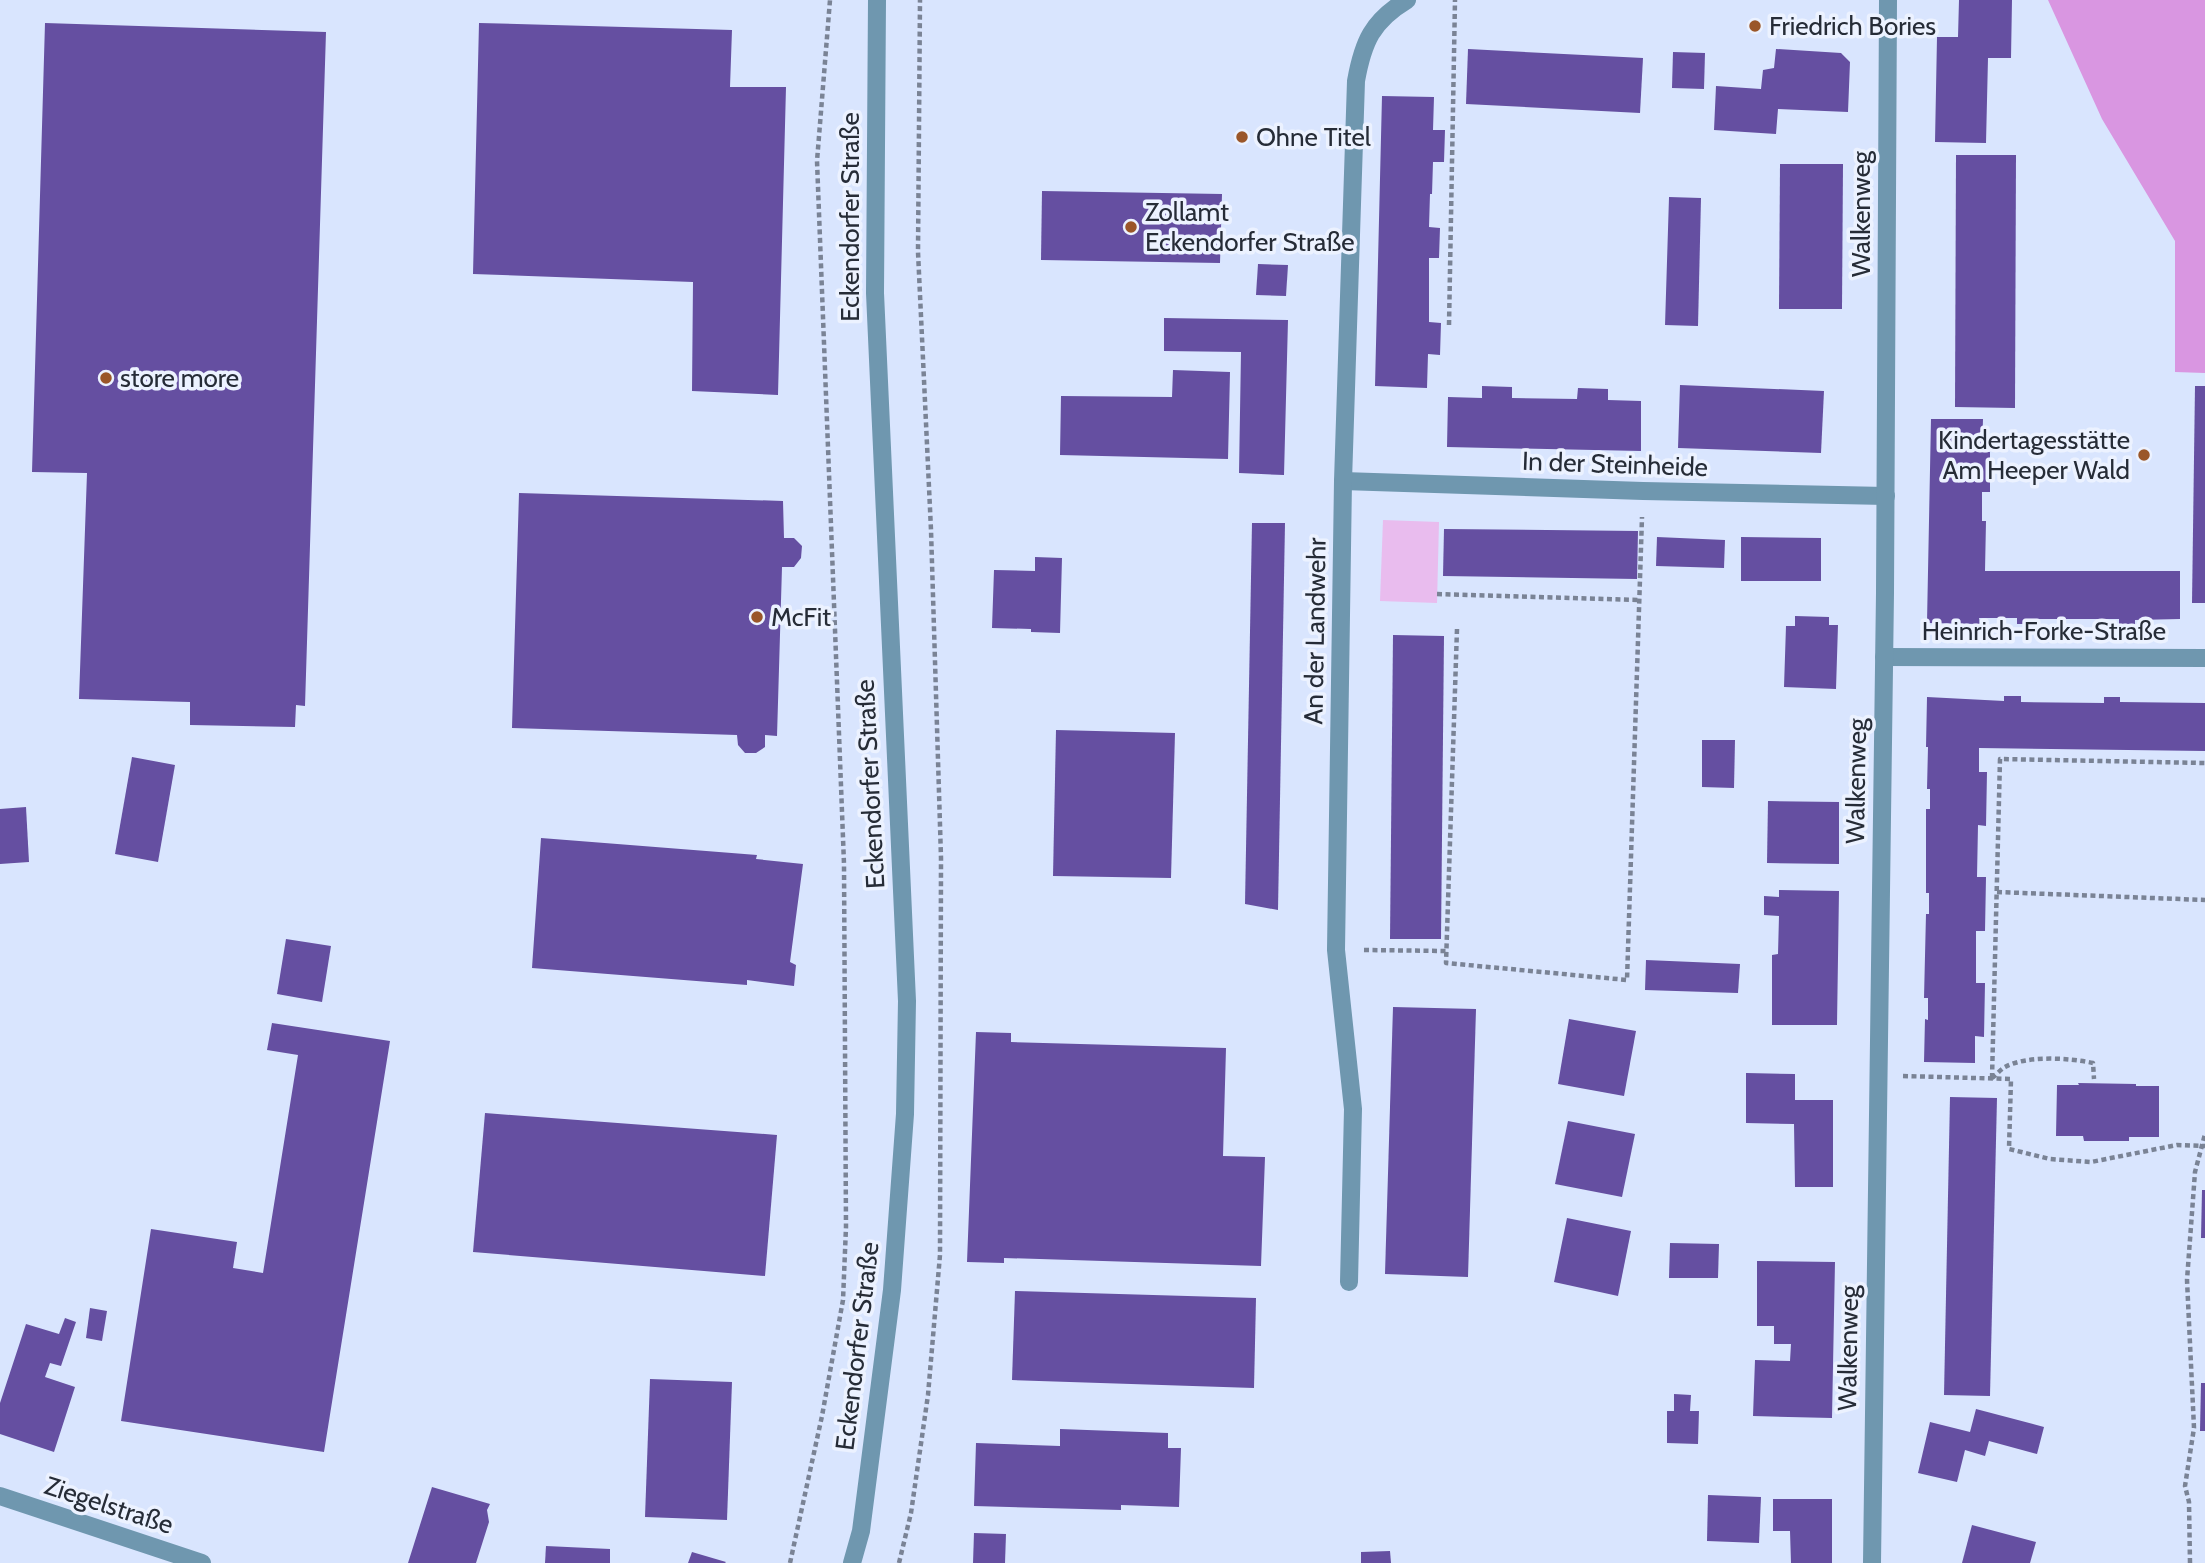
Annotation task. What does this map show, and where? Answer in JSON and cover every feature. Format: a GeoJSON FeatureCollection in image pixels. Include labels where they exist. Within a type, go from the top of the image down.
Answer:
{"type":"FeatureCollection","features":[{"type":"Feature","properties":{"kind":"street","name":"Eckendorfer Straße"},"geometry":{"type":"LineString","coordinates":[[852,1563],[861,1531],[892,1290],[905,1114],[907,1026],[875,293],[877,0]]}},
{"type":"Feature","properties":{"kind":"street","name":"An der Landwehr"},"geometry":{"type":"LineString","coordinates":[[1349,1282],[1353,1109],[1336,950],[1343,481],[1356,81],[1367,37],[1379,20],[1406,0]]}},
{"type":"Feature","properties":{"kind":"street","name":"Walkenweg"},"geometry":{"type":"LineString","coordinates":[[1872,1563],[1886,496],[1888,0]]}},
{"type":"Feature","properties":{"kind":"street","name":"In der Steinheide"},"geometry":{"type":"LineString","coordinates":[[1343,481],[1886,496]]}},
{"type":"Feature","properties":{"kind":"street","name":"Heinrich-Forke-Straße"},"geometry":{"type":"LineString","coordinates":[[1884,657],[2205,658]]}},
{"type":"Feature","properties":{"kind":"street","name":"Ziegelstraße"},"geometry":{"type":"LineString","coordinates":[[0,1496],[202,1563]]}},
{"type":"Feature","properties":{"kind":"path"},"geometry":{"type":"LineString","coordinates":[[790,1563],[822,1416],[843,1300],[846,1227],[844,864],[817,161],[830,0]]}},
{"type":"Feature","properties":{"kind":"path"},"geometry":{"type":"LineString","coordinates":[[899,1563],[911,1513],[928,1395],[940,1255],[941,858],[918,252],[920,0]]}},
{"type":"Feature","properties":{"kind":"path"},"geometry":{"type":"LineString","coordinates":[[1449,325],[1455,0]]}},
{"type":"Feature","properties":{"kind":"path"},"geometry":{"type":"LineString","coordinates":[[1457,629],[1446,963],[1627,980],[1643,491]]}},
{"type":"Feature","properties":{"kind":"path"},"geometry":{"type":"LineString","coordinates":[[1437,594],[1639,600]]}},
{"type":"Feature","properties":{"kind":"path"},"geometry":{"type":"LineString","coordinates":[[1992,1079],[2000,759],[2205,763]]}},
{"type":"Feature","properties":{"kind":"path"},"geometry":{"type":"LineString","coordinates":[[1997,892],[2205,900]]}},
{"type":"Feature","properties":{"kind":"path"},"geometry":{"type":"LineString","coordinates":[[1336,950],[1447,951]]}},
{"type":"Feature","properties":{"kind":"path"},"geometry":{"type":"LineString","coordinates":[[1992,1079],[2006,1066],[2046,1058],[2077,1059],[2093,1063],[2094,1079]]}},
{"type":"Feature","properties":{"kind":"path"},"geometry":{"type":"LineString","coordinates":[[1878,1075],[2011,1079],[2009,1149],[2050,1159],[2091,1162],[2177,1145],[2203,1146]]}},
{"type":"Feature","properties":{"kind":"path"},"geometry":{"type":"LineString","coordinates":[[2190,1563],[2189,1502],[2185,1486],[2194,1428],[2187,1280],[2195,1172],[2205,1134]]}},
{"type":"Feature","properties":{"kind":"shaded area"},"geometry":{"type":"Polygon","coordinates":[[[2048,0],[2205,0],[2205,373],[2175,372],[2175,241],[2102,119],[2048,0]]]}},
{"type":"Feature","properties":{"kind":"shaded area"},"geometry":{"type":"Polygon","coordinates":[[[1383,520],[1439,522],[1437,603],[1380,601],[1383,520]]]}},
{"type":"Feature","properties":{"kind":"building"},"geometry":{"type":"Polygon","coordinates":[[[1959,0],[2012,0],[2011,58],[1988,58],[1986,143],[1935,142],[1937,37],[1958,37],[1959,0]]]}},
{"type":"Feature","properties":{"kind":"building"},"geometry":{"type":"Polygon","coordinates":[[[45,23],[326,32],[305,706],[296,705],[295,727],[190,725],[190,702],[79,699],[87,473],[32,472],[45,23]]]}},
{"type":"Feature","properties":{"kind":"building"},"geometry":{"type":"Polygon","coordinates":[[[479,23],[732,30],[730,87],[786,87],[778,395],[692,391],[693,282],[473,274],[479,23]]]}},
{"type":"Feature","properties":{"kind":"building"},"geometry":{"type":"Polygon","coordinates":[[[1468,49],[1643,58],[1640,113],[1466,104],[1468,49]]]}},
{"type":"Feature","properties":{"kind":"building"},"geometry":{"type":"Polygon","coordinates":[[[1776,49],[1841,53],[1850,62],[1848,112],[1778,109],[1776,134],[1714,130],[1716,86],[1761,89],[1763,70],[1774,68],[1776,49]]]}},
{"type":"Feature","properties":{"kind":"building"},"geometry":{"type":"Polygon","coordinates":[[[1673,52],[1705,53],[1704,89],[1672,88],[1673,52]]]}},
{"type":"Feature","properties":{"kind":"building"},"geometry":{"type":"Polygon","coordinates":[[[1382,96],[1434,97],[1433,130],[1445,130],[1444,162],[1433,162],[1429,227],[1440,228],[1439,258],[1429,258],[1429,322],[1441,323],[1440,355],[1428,354],[1427,388],[1375,386],[1382,96]]]}},
{"type":"Feature","properties":{"kind":"building"},"geometry":{"type":"Polygon","coordinates":[[[1956,155],[2016,155],[2015,408],[1955,407],[1956,155]]]}},
{"type":"Feature","properties":{"kind":"building"},"geometry":{"type":"Polygon","coordinates":[[[1780,164],[1843,164],[1842,309],[1779,309],[1780,164]]]}},
{"type":"Feature","properties":{"kind":"building","name":"Zollamt Eckendorfer Straße"},"geometry":{"type":"Polygon","coordinates":[[[1042,191],[1222,194],[1220,263],[1041,260],[1042,191]]]}},
{"type":"Feature","properties":{"kind":"building"},"geometry":{"type":"Polygon","coordinates":[[[1669,197],[1701,198],[1698,326],[1665,325],[1669,197]]]}},
{"type":"Feature","properties":{"kind":"building"},"geometry":{"type":"Polygon","coordinates":[[[1258,264],[1288,265],[1286,296],[1256,295],[1258,264]]]}},
{"type":"Feature","properties":{"kind":"building"},"geometry":{"type":"Polygon","coordinates":[[[1164,318],[1288,320],[1284,475],[1239,473],[1241,352],[1164,351],[1164,318]]]}},
{"type":"Feature","properties":{"kind":"building"},"geometry":{"type":"Polygon","coordinates":[[[1173,370],[1230,372],[1228,459],[1060,455],[1061,396],[1172,397],[1173,370]]]}},
{"type":"Feature","properties":{"kind":"building"},"geometry":{"type":"Polygon","coordinates":[[[1680,385],[1824,391],[1821,453],[1678,448],[1680,385]]]}},
{"type":"Feature","properties":{"kind":"building"},"geometry":{"type":"Polygon","coordinates":[[[1482,386],[1512,387],[1512,398],[1577,399],[1578,388],[1608,389],[1608,400],[1641,401],[1641,451],[1447,447],[1448,397],[1482,398],[1482,386]]]}},
{"type":"Feature","properties":{"kind":"building"},"geometry":{"type":"Polygon","coordinates":[[[2195,386],[2205,386],[2205,603],[2192,603],[2195,386]]]}},
{"type":"Feature","properties":{"kind":"building"},"geometry":{"type":"Polygon","coordinates":[[[1931,419],[1983,419],[1982,452],[1990,452],[1990,492],[1982,492],[1982,521],[1986,521],[1985,571],[2180,571],[2180,619],[2135,620],[2135,625],[2119,625],[2119,619],[2033,619],[2033,624],[2017,624],[2017,618],[1979,618],[1980,624],[1927,623],[1931,419]]]}},
{"type":"Feature","properties":{"kind":"building"},"geometry":{"type":"Polygon","coordinates":[[[519,493],[783,501],[784,538],[794,538],[802,546],[801,558],[794,567],[782,567],[777,736],[765,735],[765,747],[756,753],[745,753],[738,745],[737,735],[512,728],[519,493]]]}},
{"type":"Feature","properties":{"kind":"building"},"geometry":{"type":"Polygon","coordinates":[[[1252,523],[1285,523],[1278,910],[1245,904],[1252,523]]]}},
{"type":"Feature","properties":{"kind":"building"},"geometry":{"type":"Polygon","coordinates":[[[1444,529],[1638,531],[1637,579],[1443,576],[1444,529]]]}},
{"type":"Feature","properties":{"kind":"building"},"geometry":{"type":"Polygon","coordinates":[[[1657,537],[1725,540],[1724,568],[1656,566],[1657,537]]]}},
{"type":"Feature","properties":{"kind":"building"},"geometry":{"type":"Polygon","coordinates":[[[1741,537],[1821,538],[1821,581],[1741,581],[1741,537]]]}},
{"type":"Feature","properties":{"kind":"building"},"geometry":{"type":"Polygon","coordinates":[[[1035,557],[1062,558],[1060,633],[992,628],[994,570],[1035,571],[1035,557]]]}},
{"type":"Feature","properties":{"kind":"building"},"geometry":{"type":"Polygon","coordinates":[[[1795,616],[1829,617],[1829,625],[1838,625],[1836,689],[1784,687],[1786,626],[1795,626],[1795,616]]]}},
{"type":"Feature","properties":{"kind":"building"},"geometry":{"type":"Polygon","coordinates":[[[1393,635],[1444,636],[1441,939],[1390,939],[1393,635]]]}},
{"type":"Feature","properties":{"kind":"building"},"geometry":{"type":"Polygon","coordinates":[[[2004,696],[2021,696],[2021,702],[2104,703],[2104,697],[2120,697],[2120,702],[2205,703],[2205,751],[1979,748],[1979,772],[1987,772],[1986,826],[1978,825],[1977,877],[1986,877],[1985,931],[1976,931],[1976,983],[1985,983],[1984,1037],[1975,1036],[1975,1063],[1924,1062],[1925,1019],[1928,1020],[1928,998],[1924,998],[1926,914],[1929,914],[1929,893],[1926,893],[1926,809],[1930,809],[1930,789],[1927,789],[1927,697],[2004,701],[2004,696]]]}},
{"type":"Feature","properties":{"kind":"building"},"geometry":{"type":"Polygon","coordinates":[[[1056,730],[1175,733],[1171,878],[1053,876],[1056,730]]]}},
{"type":"Feature","properties":{"kind":"building"},"geometry":{"type":"Polygon","coordinates":[[[1702,740],[1735,740],[1734,788],[1702,787],[1702,740]]]}},
{"type":"Feature","properties":{"kind":"building"},"geometry":{"type":"Polygon","coordinates":[[[132,757],[175,765],[158,862],[115,854],[132,757]]]}},
{"type":"Feature","properties":{"kind":"building"},"geometry":{"type":"Polygon","coordinates":[[[1768,801],[1839,802],[1839,864],[1767,863],[1768,801]]]}},
{"type":"Feature","properties":{"kind":"building"},"geometry":{"type":"Polygon","coordinates":[[[26,807],[29,862],[0,864],[0,809],[26,807]]]}},
{"type":"Feature","properties":{"kind":"building"},"geometry":{"type":"Polygon","coordinates":[[[541,838],[757,855],[756,859],[803,864],[790,962],[796,965],[794,986],[747,980],[747,985],[532,968],[541,838]]]}},
{"type":"Feature","properties":{"kind":"building"},"geometry":{"type":"Polygon","coordinates":[[[1779,890],[1839,891],[1837,1025],[1772,1025],[1772,955],[1778,954],[1779,916],[1764,915],[1764,896],[1779,897],[1779,890]]]}},
{"type":"Feature","properties":{"kind":"building"},"geometry":{"type":"Polygon","coordinates":[[[286,939],[331,946],[322,1002],[277,994],[286,939]]]}},
{"type":"Feature","properties":{"kind":"building"},"geometry":{"type":"Polygon","coordinates":[[[1646,960],[1740,964],[1738,993],[1645,990],[1646,960]]]}},
{"type":"Feature","properties":{"kind":"building"},"geometry":{"type":"Polygon","coordinates":[[[1393,1007],[1476,1009],[1468,1277],[1385,1274],[1393,1007]]]}},
{"type":"Feature","properties":{"kind":"building"},"geometry":{"type":"Polygon","coordinates":[[[1569,1019],[1636,1031],[1624,1096],[1558,1084],[1569,1019]]]}},
{"type":"Feature","properties":{"kind":"building"},"geometry":{"type":"Polygon","coordinates":[[[272,1023],[390,1041],[324,1452],[121,1421],[151,1229],[237,1242],[233,1268],[263,1273],[298,1055],[267,1050],[272,1023]]]}},
{"type":"Feature","properties":{"kind":"building"},"geometry":{"type":"Polygon","coordinates":[[[976,1032],[1011,1033],[1011,1042],[1226,1048],[1223,1156],[1265,1157],[1261,1266],[1004,1258],[1004,1263],[967,1262],[976,1032]]]}},
{"type":"Feature","properties":{"kind":"building"},"geometry":{"type":"Polygon","coordinates":[[[1746,1073],[1795,1074],[1795,1100],[1833,1100],[1833,1187],[1795,1187],[1794,1124],[1746,1123],[1746,1073]]]}},
{"type":"Feature","properties":{"kind":"building"},"geometry":{"type":"Polygon","coordinates":[[[2078,1083],[2159,1086],[2159,1137],[2129,1137],[2129,1141],[2084,1141],[2083,1136],[2056,1136],[2057,1085],[2079,1085],[2078,1083]]]}},
{"type":"Feature","properties":{"kind":"building"},"geometry":{"type":"Polygon","coordinates":[[[1950,1097],[1997,1098],[1990,1396],[1944,1395],[1950,1097]]]}},
{"type":"Feature","properties":{"kind":"building"},"geometry":{"type":"Polygon","coordinates":[[[485,1113],[777,1135],[765,1276],[473,1252],[485,1113]]]}},
{"type":"Feature","properties":{"kind":"building"},"geometry":{"type":"Polygon","coordinates":[[[1568,1121],[1635,1134],[1622,1197],[1555,1184],[1568,1121]]]}},
{"type":"Feature","properties":{"kind":"building"},"geometry":{"type":"Polygon","coordinates":[[[2202,1190],[2205,1190],[2205,1238],[2201,1238],[2202,1190]]]}},
{"type":"Feature","properties":{"kind":"building"},"geometry":{"type":"Polygon","coordinates":[[[1567,1218],[1631,1231],[1618,1296],[1554,1282],[1567,1218]]]}},
{"type":"Feature","properties":{"kind":"building"},"geometry":{"type":"Polygon","coordinates":[[[1670,1243],[1719,1244],[1718,1278],[1669,1278],[1670,1243]]]}},
{"type":"Feature","properties":{"kind":"building"},"geometry":{"type":"Polygon","coordinates":[[[1757,1261],[1835,1262],[1832,1418],[1753,1416],[1755,1360],[1790,1361],[1791,1344],[1774,1344],[1774,1326],[1757,1326],[1757,1261]]]}},
{"type":"Feature","properties":{"kind":"building"},"geometry":{"type":"Polygon","coordinates":[[[1015,1291],[1256,1298],[1254,1388],[1012,1380],[1015,1291]]]}},
{"type":"Feature","properties":{"kind":"building"},"geometry":{"type":"Polygon","coordinates":[[[90,1308],[107,1311],[102,1341],[86,1338],[90,1308]]]}},
{"type":"Feature","properties":{"kind":"building"},"geometry":{"type":"Polygon","coordinates":[[[65,1318],[76,1322],[61,1366],[50,1363],[45,1377],[75,1387],[54,1452],[0,1434],[0,1403],[26,1324],[59,1334],[65,1318]]]}},
{"type":"Feature","properties":{"kind":"building"},"geometry":{"type":"Polygon","coordinates":[[[650,1379],[732,1382],[727,1520],[645,1517],[650,1379]]]}},
{"type":"Feature","properties":{"kind":"building"},"geometry":{"type":"Polygon","coordinates":[[[2201,1383],[2205,1383],[2205,1431],[2200,1431],[2201,1383]]]}},
{"type":"Feature","properties":{"kind":"building"},"geometry":{"type":"Polygon","coordinates":[[[1674,1394],[1691,1395],[1690,1411],[1699,1411],[1698,1444],[1667,1443],[1667,1411],[1674,1411],[1674,1394]]]}},
{"type":"Feature","properties":{"kind":"building"},"geometry":{"type":"Polygon","coordinates":[[[1976,1409],[2044,1427],[2037,1454],[1989,1441],[1985,1456],[1965,1450],[1957,1482],[1918,1473],[1930,1422],[1970,1432],[1976,1409]]]}},
{"type":"Feature","properties":{"kind":"building"},"geometry":{"type":"Polygon","coordinates":[[[1060,1429],[1168,1433],[1168,1448],[1181,1448],[1179,1507],[1121,1505],[1121,1510],[974,1506],[976,1443],[1060,1446],[1060,1429]]]}},
{"type":"Feature","properties":{"kind":"building"},"geometry":{"type":"Polygon","coordinates":[[[432,1487],[490,1504],[487,1510],[489,1522],[476,1563],[408,1563],[432,1487]]]}},
{"type":"Feature","properties":{"kind":"building"},"geometry":{"type":"Polygon","coordinates":[[[1708,1495],[1761,1497],[1759,1543],[1707,1541],[1708,1495]]]}},
{"type":"Feature","properties":{"kind":"building"},"geometry":{"type":"Polygon","coordinates":[[[1773,1499],[1832,1499],[1832,1563],[1791,1563],[1790,1531],[1773,1531],[1773,1499]]]}},
{"type":"Feature","properties":{"kind":"building"},"geometry":{"type":"Polygon","coordinates":[[[1972,1525],[2036,1542],[2030,1563],[1962,1563],[1972,1525]]]}},
{"type":"Feature","properties":{"kind":"building"},"geometry":{"type":"Polygon","coordinates":[[[974,1533],[1006,1534],[1005,1563],[973,1563],[974,1533]]]}},
{"type":"Feature","properties":{"kind":"building"},"geometry":{"type":"Polygon","coordinates":[[[546,1546],[610,1549],[610,1563],[545,1563],[546,1546]]]}},
{"type":"Feature","properties":{"kind":"building"},"geometry":{"type":"Polygon","coordinates":[[[1390,1551],[1391,1563],[1361,1563],[1361,1552],[1390,1551]]]}},
{"type":"Feature","properties":{"kind":"building"},"geometry":{"type":"Polygon","coordinates":[[[692,1552],[726,1562],[688,1563],[692,1552]]]}},
{"type":"Feature","properties":{"kind":"place","name":"Friedrich Bories"},"geometry":{"type":"Point","coordinates":[1755,26]}},
{"type":"Feature","properties":{"kind":"place","name":"Ohne Titel"},"geometry":{"type":"Point","coordinates":[1242,137]}},
{"type":"Feature","properties":{"kind":"place","name":"Zollamt Eckendorfer Straße"},"geometry":{"type":"Point","coordinates":[1131,227]}},
{"type":"Feature","properties":{"kind":"place","name":"store more"},"geometry":{"type":"Point","coordinates":[106,378]}},
{"type":"Feature","properties":{"kind":"place","name":"Kindertagesstätte Am Heeper Wald"},"geometry":{"type":"Point","coordinates":[2144,455]}},
{"type":"Feature","properties":{"kind":"place","name":"McFit"},"geometry":{"type":"Point","coordinates":[757,617]}}]}
